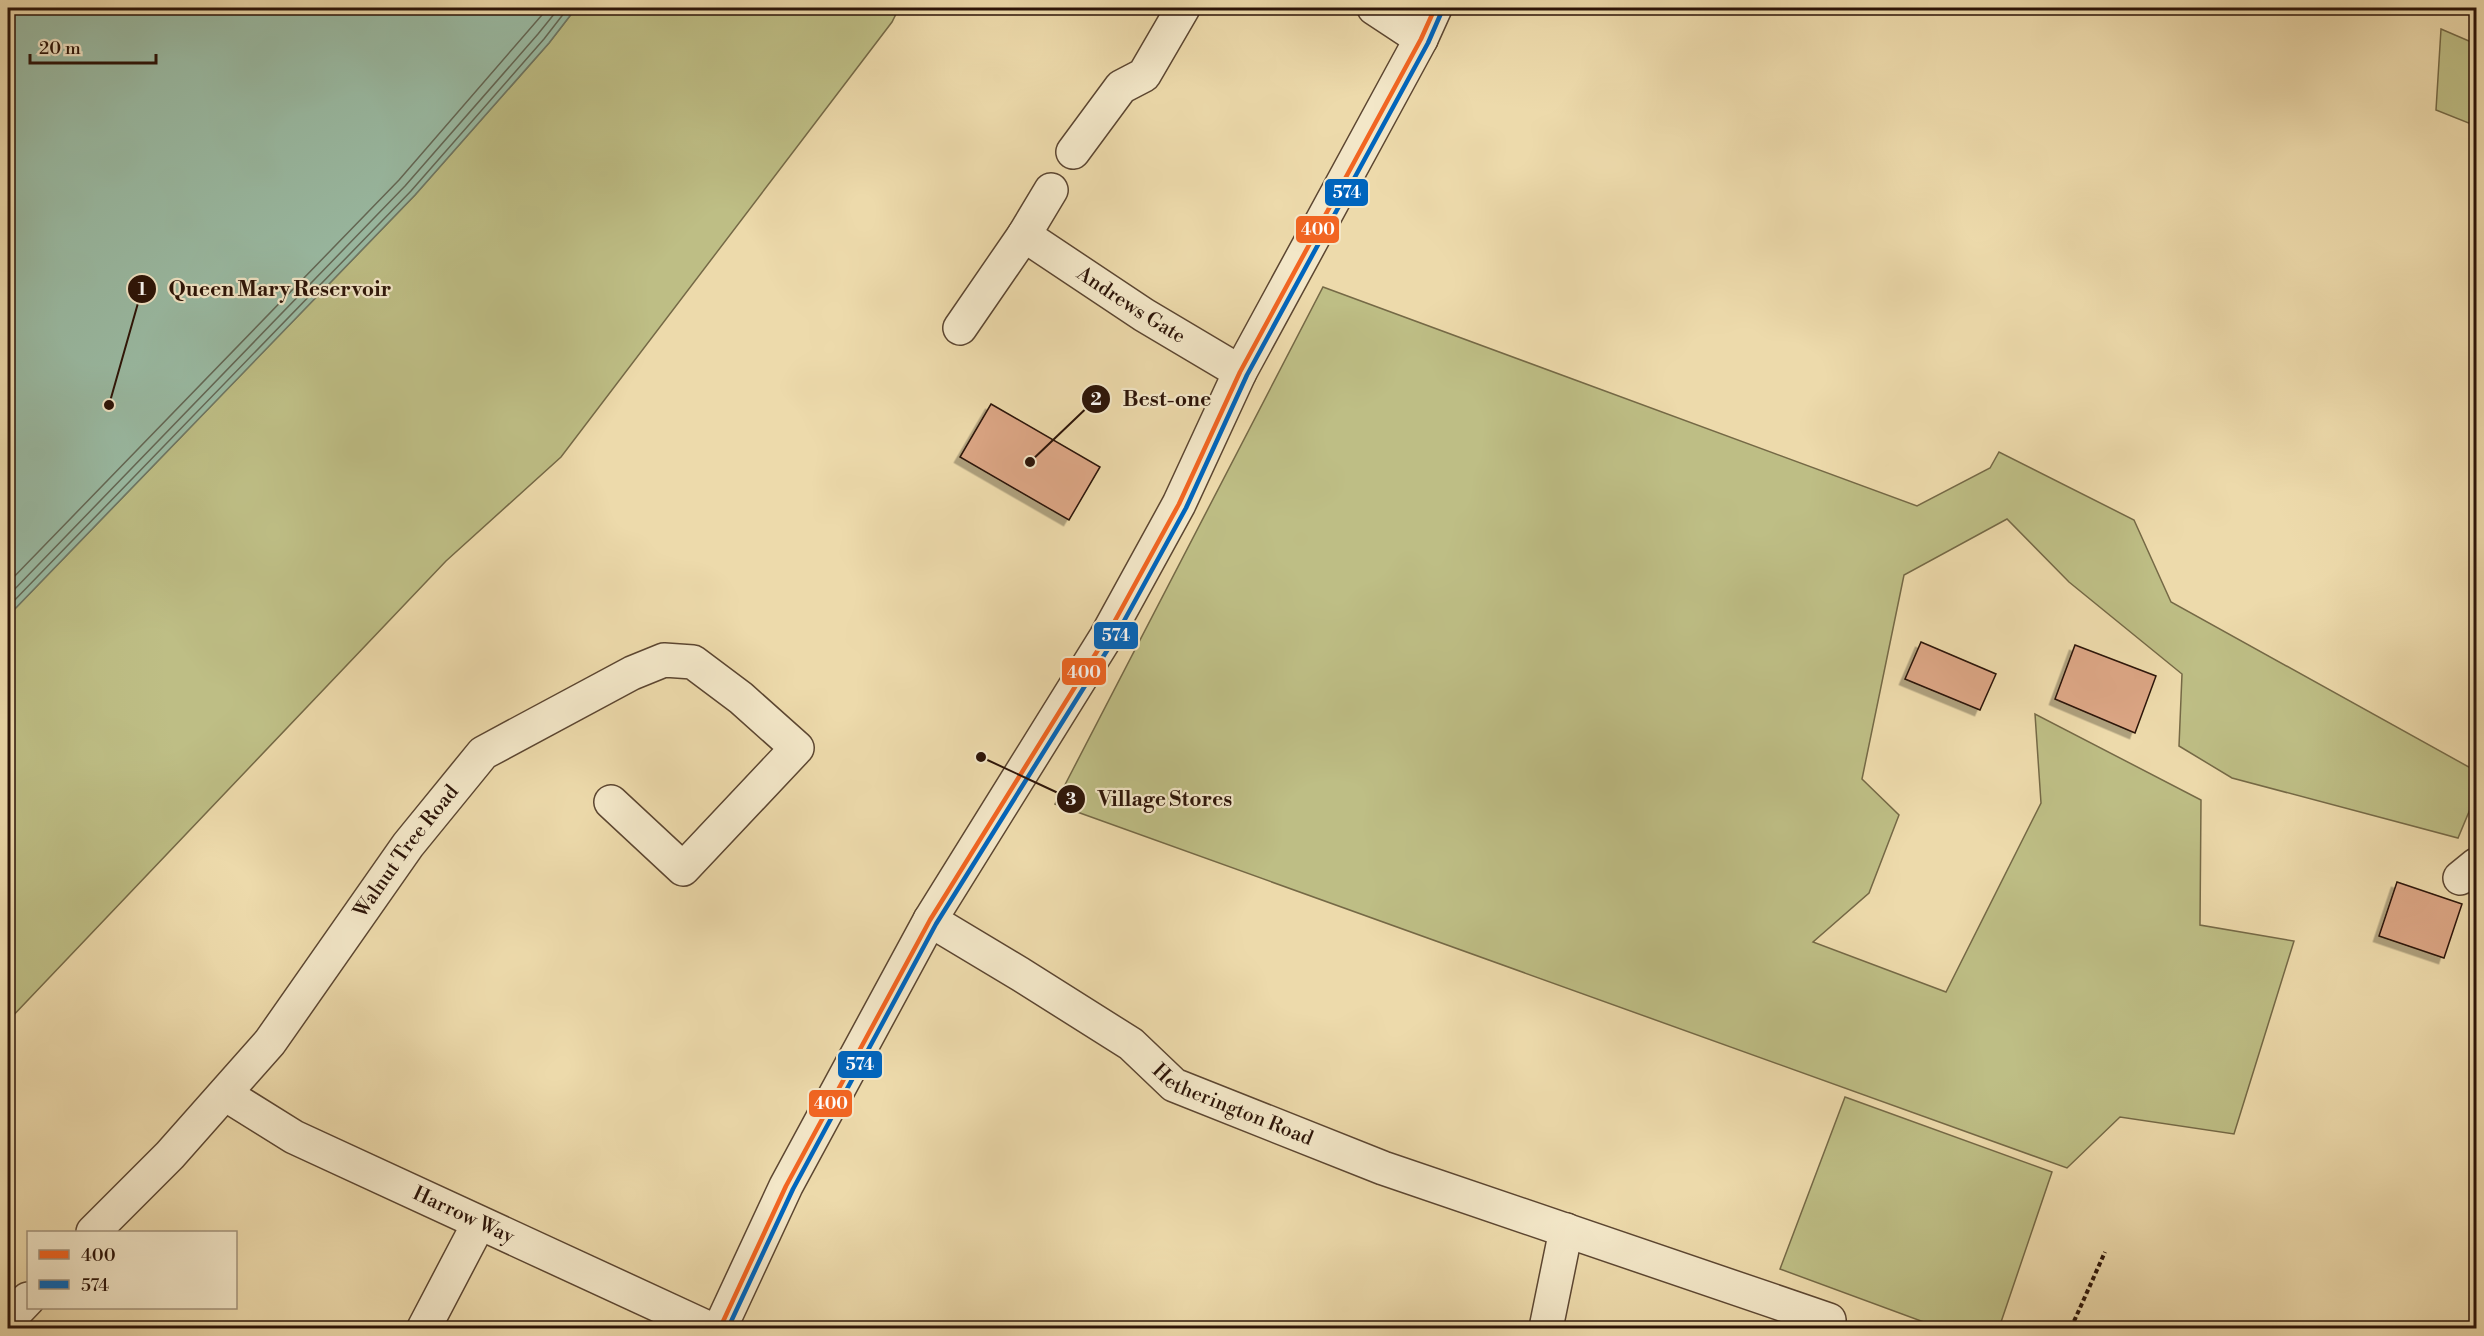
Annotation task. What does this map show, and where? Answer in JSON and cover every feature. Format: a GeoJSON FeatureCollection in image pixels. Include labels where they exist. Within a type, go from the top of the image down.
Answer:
{"type":"FeatureCollection","features":[{"type":"Feature","properties":{"kind":"street"},"geometry":{"type":"LineString","coordinates":[[1073,152],[1121,87],[1144,75],[1183,8]]}},
{"type":"Feature","properties":{"kind":"street"},"geometry":{"type":"LineString","coordinates":[[1374,8],[1421,39]]}},
{"type":"Feature","properties":{"kind":"street"},"geometry":{"type":"LineString","coordinates":[[720,1329],[786,1186],[930,920],[1106,637],[1179,504],[1240,372],[1421,39],[1435,8]]}},
{"type":"Feature","properties":{"kind":"street"},"geometry":{"type":"LineString","coordinates":[[960,328],[1024,235],[1051,190]]}},
{"type":"Feature","properties":{"kind":"street","name":"Andrews Gate"},"geometry":{"type":"LineString","coordinates":[[1024,235],[1144,315],[1240,372]]}},
{"type":"Feature","properties":{"kind":"street","name":"Walnut Tree Road"},"geometry":{"type":"LineString","coordinates":[[95,1231],[170,1155],[270,1042],[408,846],[483,753],[632,673],[664,660],[693,662],[741,698],[798,748],[682,869],[611,802]]}},
{"type":"Feature","properties":{"kind":"street","name":"Hetherington Road"},"geometry":{"type":"LineString","coordinates":[[930,920],[1131,1044],[1174,1085],[1383,1168],[1566,1230],[1827,1324]]}},
{"type":"Feature","properties":{"kind":"street","name":"Harrow Way"},"geometry":{"type":"LineString","coordinates":[[225,1094],[294,1137],[708,1329]]}},
{"type":"Feature","properties":{"kind":"street"},"geometry":{"type":"LineString","coordinates":[[424,1329],[479,1223]]}},
{"type":"Feature","properties":{"kind":"street"},"geometry":{"type":"LineString","coordinates":[[1546,1329],[1566,1230]]}},
{"type":"Feature","properties":{"kind":"street"},"geometry":{"type":"LineString","coordinates":[[8,1320],[27,1300]]}},
{"type":"Feature","properties":{"kind":"path"},"geometry":{"type":"LineString","coordinates":[[2071,1329],[2105,1252]]}},
{"type":"Feature","properties":{"kind":"green space"},"geometry":{"type":"Polygon","coordinates":[[[576,8],[899,8],[892,22],[561,457],[446,561],[8,1021],[8,616],[415,195],[549,43],[576,8]]]}},
{"type":"Feature","properties":{"kind":"green space"},"geometry":{"type":"Polygon","coordinates":[[[2441,29],[2476,44],[2476,126],[2436,110],[2441,29]]]}},
{"type":"Feature","properties":{"kind":"green space"},"geometry":{"type":"Polygon","coordinates":[[[1323,287],[1917,506],[1990,468],[1999,452],[2134,520],[2171,602],[2476,771],[2476,795],[2458,838],[2232,778],[2179,746],[2182,674],[2069,582],[2007,519],[1904,575],[1862,779],[1899,815],[1869,893],[1813,942],[1946,992],[2041,803],[2035,714],[2201,800],[2200,925],[2294,941],[2234,1134],[2120,1117],[2067,1168],[1055,804],[1323,287]]]}},
{"type":"Feature","properties":{"kind":"green space"},"geometry":{"type":"Polygon","coordinates":[[[1845,1097],[2052,1172],[1999,1328],[1940,1328],[1780,1269],[1845,1097]]]}},
{"type":"Feature","properties":{"kind":"water"},"geometry":{"type":"Polygon","coordinates":[[[8,8],[576,8],[549,43],[415,195],[8,616],[8,8]]]}},
{"type":"Feature","properties":{"kind":"building"},"geometry":{"type":"Polygon","coordinates":[[[991,404],[1100,467],[1069,520],[960,457],[991,404]]]}},
{"type":"Feature","properties":{"kind":"building"},"geometry":{"type":"Polygon","coordinates":[[[1921,642],[1996,674],[1980,710],[1905,679],[1921,642]]]}},
{"type":"Feature","properties":{"kind":"building"},"geometry":{"type":"Polygon","coordinates":[[[2075,645],[2156,676],[2135,733],[2055,699],[2075,645]]]}},
{"type":"Feature","properties":{"kind":"building"},"geometry":{"type":"Polygon","coordinates":[[[2397,882],[2462,904],[2444,958],[2379,936],[2397,882]]]}},
{"type":"Feature","properties":{"kind":"transit line","name":"400"},"geometry":{"type":"LineString","coordinates":[[720,1328],[786,1186],[930,920],[1106,637],[1179,504],[1240,372],[1421,39],[1435,8]]}},
{"type":"Feature","properties":{"kind":"transit line","name":"574"},"geometry":{"type":"LineString","coordinates":[[728,1328],[793,1189],[936,924],[1113,641],[1186,508],[1247,375],[1428,43],[1442,11]]}},
{"type":"Feature","properties":{"kind":"place","name":"Queen Mary Reservoir"},"geometry":{"type":"Point","coordinates":[109,405]}},
{"type":"Feature","properties":{"kind":"place","name":"Best-one"},"geometry":{"type":"Point","coordinates":[1030,462]}},
{"type":"Feature","properties":{"kind":"place","name":"Village Stores"},"geometry":{"type":"Point","coordinates":[981,757]}}]}
